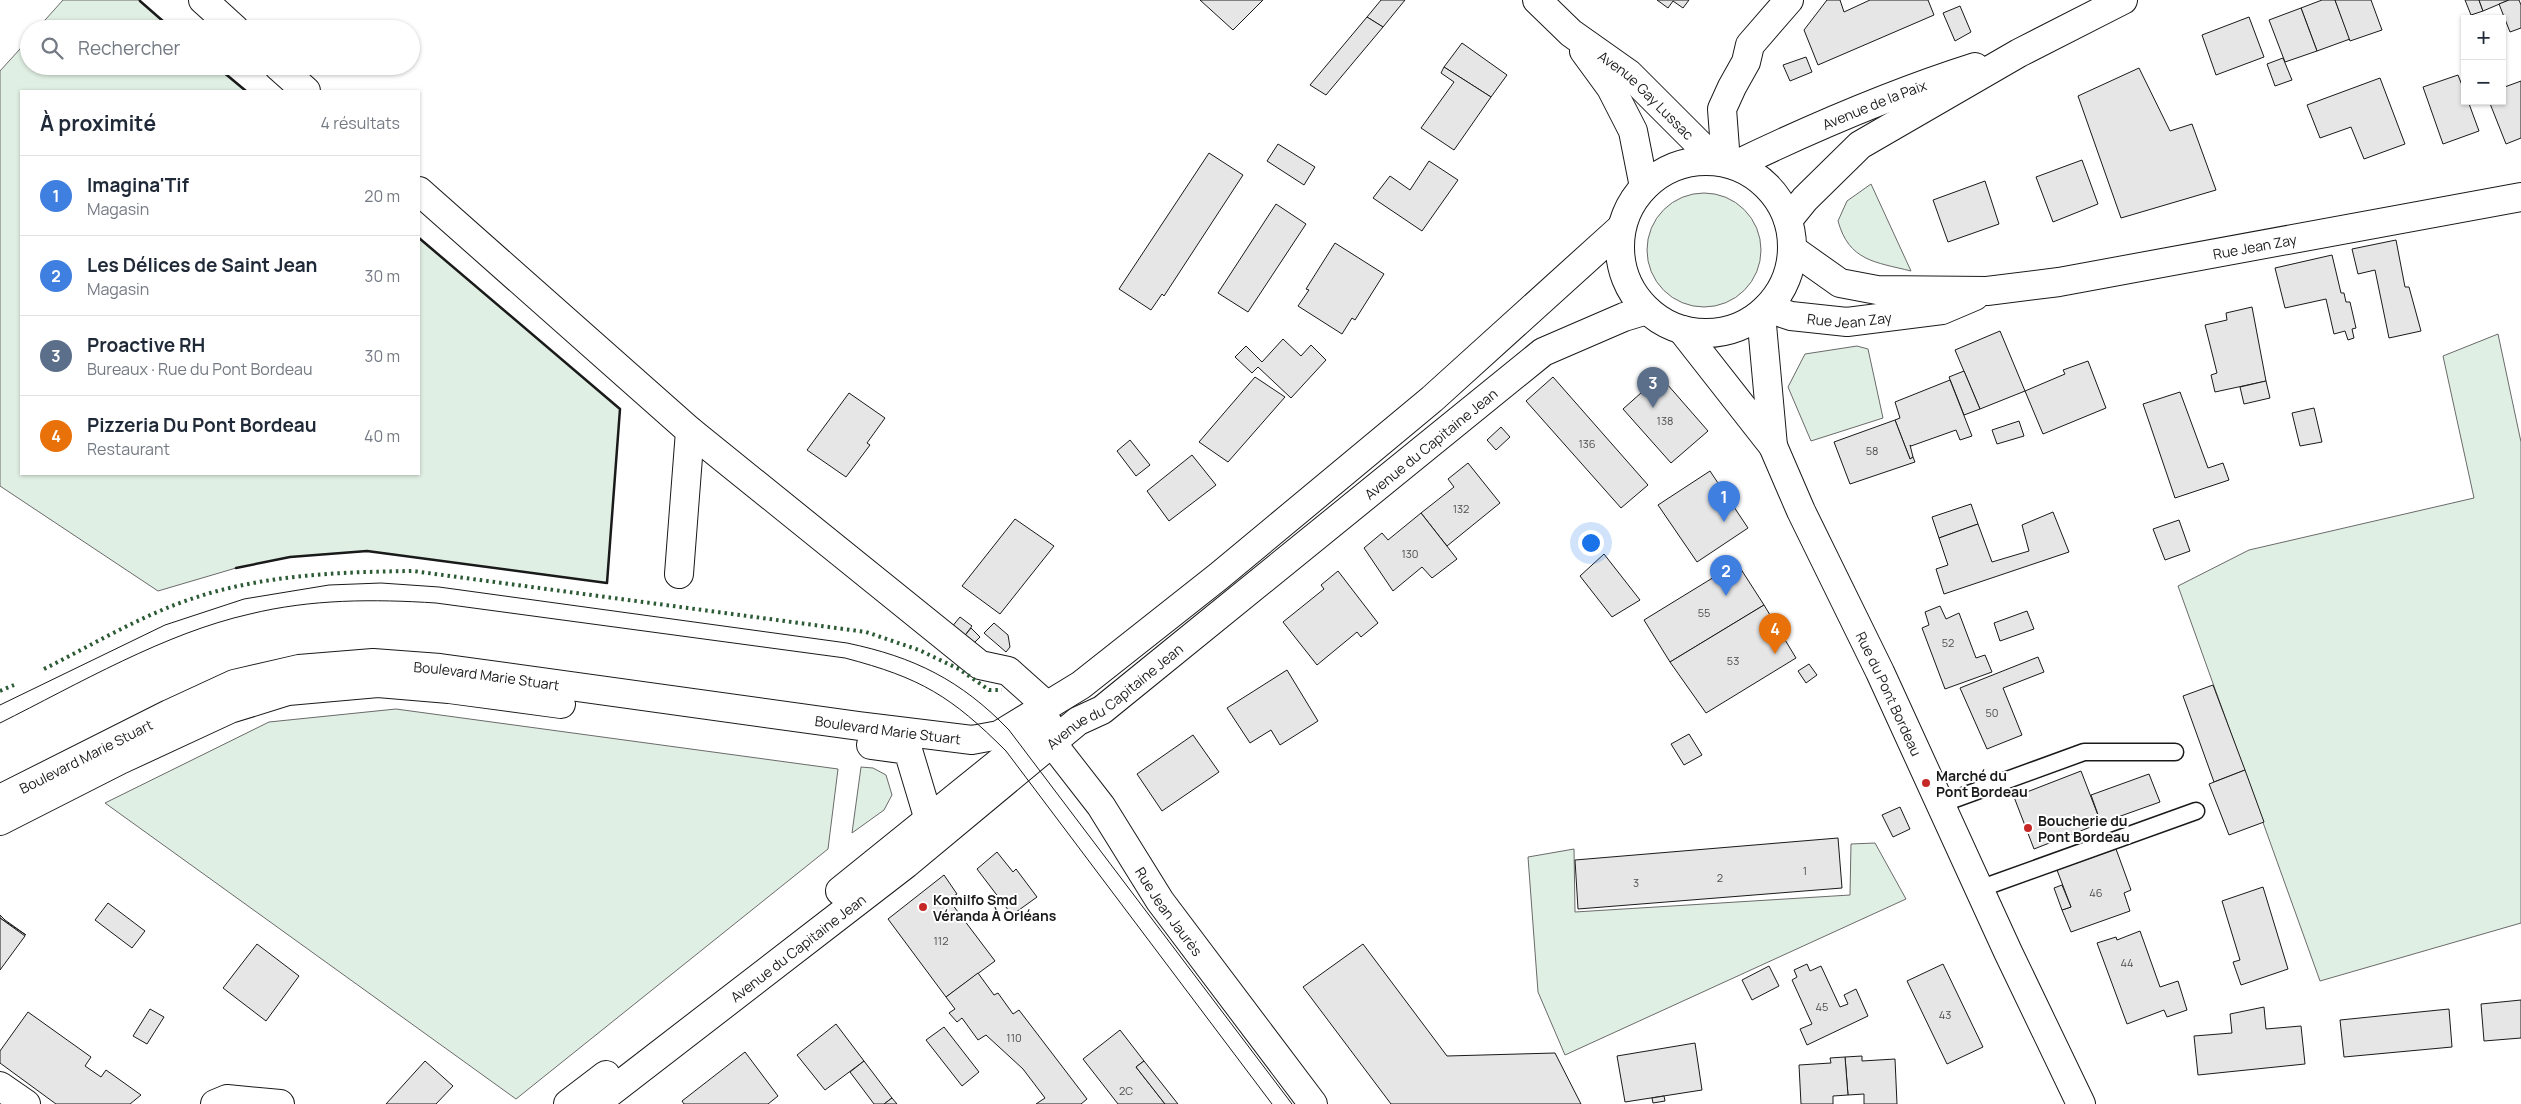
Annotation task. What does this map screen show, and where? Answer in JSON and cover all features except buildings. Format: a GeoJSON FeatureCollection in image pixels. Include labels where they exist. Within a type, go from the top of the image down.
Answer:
{"type":"FeatureCollection","features":[{"type":"Feature","properties":{"kind":"main road"},"geometry":{"type":"LineString","coordinates":[[202,0],[225,20]]}},
{"type":"Feature","properties":{"kind":"main road","name":"Avenue Gay Lussac"},"geometry":{"type":"LineString","coordinates":[[1537,0],[1571,33],[1629,74],[1726,163]]}},
{"type":"Feature","properties":{"kind":"main road"},"geometry":{"type":"LineString","coordinates":[[1726,163],[1722,109],[1746,62],[1750,45],[1789,0]]}},
{"type":"Feature","properties":{"kind":"main road","name":"Avenue de la Paix"},"geometry":{"type":"LineString","coordinates":[[1788,220],[1810,193],[1860,145],[2019,53],[2124,0]]}},
{"type":"Feature","properties":{"kind":"main road","name":"Avenue Gay Lussac"},"geometry":{"type":"LineString","coordinates":[[1571,33],[1611,88],[1633,132],[1644,187]]}},
{"type":"Feature","properties":{"kind":"main road","name":"Avenue de la Paix"},"geometry":{"type":"LineString","coordinates":[[1726,163],[1790,139],[1935,79],[2019,53]]}},
{"type":"Feature","properties":{"kind":"main road"},"geometry":{"type":"LineString","coordinates":[[288,75],[305,90]]}},
{"type":"Feature","properties":{"kind":"main road"},"geometry":{"type":"LineString","coordinates":[[1690,162],[1726,163],[1753,174],[1768,187],[1780,202],[1788,220],[1792,249],[1789,271],[1783,284],[1764,311],[1737,327],[1710,333],[1682,330],[1663,322],[1647,310],[1629,286],[1620,258],[1621,228],[1630,206],[1644,187],[1665,171],[1690,162]]}},
{"type":"Feature","properties":{"kind":"main road","name":"Rue Jean Jaurès"},"geometry":{"type":"LineString","coordinates":[[420,192],[690,431],[980,665],[1008,671],[1042,728],[1101,806],[1160,901],[1313,1104]]}},
{"type":"Feature","properties":{"kind":"main road","name":"Rue Jean Zay"},"geometry":{"type":"LineString","coordinates":[[1792,249],[1840,283],[1877,290],[1988,291],[2059,282],[2521,197]]}},
{"type":"Feature","properties":{"kind":"main road","name":"Avenue du Capitaine Jean"},"geometry":{"type":"LineString","coordinates":[[595,1104],[906,864],[1033,760],[1042,728],[1080,684],[1219,576],[1432,399],[1621,228]]}},
{"type":"Feature","properties":{"kind":"main road","name":"Rue Jean Zay"},"geometry":{"type":"LineString","coordinates":[[1764,311],[1847,322],[1942,310],[1988,291]]}},
{"type":"Feature","properties":{"kind":"main road","name":"Avenue du Capitaine Jean"},"geometry":{"type":"LineString","coordinates":[[568,1104],[930,820],[1006,743],[1042,728],[1078,721],[1102,710],[1543,352],[1624,317],[1647,310]]}},
{"type":"Feature","properties":{"kind":"main road","name":"Rue du Pont Bordeau"},"geometry":{"type":"LineString","coordinates":[[1764,311],[1773,446]]}},
{"type":"Feature","properties":{"kind":"main road","name":"Rue du Pont Bordeau"},"geometry":{"type":"LineString","coordinates":[[1682,330],[1773,446],[2081,1104]]}},
{"type":"Feature","properties":{"kind":"main road"},"geometry":{"type":"LineString","coordinates":[[679,574],[690,431]]}},
{"type":"Feature","properties":{"kind":"main road","name":"Boulevard Marie Stuart"},"geometry":{"type":"LineString","coordinates":[[0,799],[169,714],[234,684],[299,669],[373,663],[440,668],[953,738],[1006,743]]}},
{"type":"Feature","properties":{"kind":"main road","name":"Boulevard Marie Stuart"},"geometry":{"type":"LineString","coordinates":[[0,820],[120,760],[230,709],[288,691],[378,683],[449,689],[908,750],[978,752],[1006,743]]}},
{"type":"Feature","properties":{"kind":"main road"},"geometry":{"type":"LineString","coordinates":[[1006,743],[1042,728]]}},
{"type":"Feature","properties":{"kind":"main road"},"geometry":{"type":"LineString","coordinates":[[908,750],[930,820]]}},
{"type":"Feature","properties":{"kind":"main road"},"geometry":{"type":"LineString","coordinates":[[0,1086],[26,1104]]}},
{"type":"Feature","properties":{"kind":"main road"},"geometry":{"type":"LineString","coordinates":[[215,1104],[226,1099],[280,1104]]}},
{"type":"Feature","properties":{"kind":"lane"},"geometry":{"type":"LineString","coordinates":[[1942,804],[2084,752],[2175,752]]}},
{"type":"Feature","properties":{"kind":"lane"},"geometry":{"type":"LineString","coordinates":[[1979,889],[2196,811]]}},
{"type":"Feature","properties":{"kind":"green space"},"geometry":{"type":"Polygon","coordinates":[[[63,0],[138,0],[161,20],[45,20],[63,0]]]}},
{"type":"Feature","properties":{"kind":"green space"},"geometry":{"type":"Polygon","coordinates":[[[20,49],[20,75],[227,75],[245,90],[20,90],[20,475],[420,475],[420,239],[620,409],[607,583],[367,551],[290,557],[236,568],[158,591],[0,486],[0,71],[20,49]]]}},
{"type":"Feature","properties":{"kind":"green space"},"geometry":{"type":"Polygon","coordinates":[[[1871,184],[1911,271],[1865,258],[1856,252],[1843,234],[1838,221],[1847,201],[1871,184]]]}},
{"type":"Feature","properties":{"kind":"green space"},"geometry":{"type":"Polygon","coordinates":[[[1704,193],[1726,197],[1736,202],[1752,218],[1757,228],[1761,250],[1757,272],[1752,282],[1736,298],[1726,303],[1704,307],[1682,303],[1672,298],[1656,282],[1651,272],[1647,250],[1651,228],[1656,218],[1672,202],[1682,197],[1704,193]]]}},
{"type":"Feature","properties":{"kind":"green space"},"geometry":{"type":"Polygon","coordinates":[[[2498,334],[2521,442],[2521,923],[2320,981],[2178,586],[2249,550],[2474,498],[2443,356],[2498,334]]]}},
{"type":"Feature","properties":{"kind":"green space"},"geometry":{"type":"Polygon","coordinates":[[[1857,346],[1868,349],[1883,418],[1811,441],[1788,387],[1805,354],[1857,346]]]}},
{"type":"Feature","properties":{"kind":"green space"},"geometry":{"type":"Polygon","coordinates":[[[396,709],[838,769],[828,849],[516,1099],[105,803],[269,722],[396,709]]]}},
{"type":"Feature","properties":{"kind":"green space"},"geometry":{"type":"Polygon","coordinates":[[[861,767],[873,768],[886,775],[892,795],[884,810],[852,833],[861,767]]]}},
{"type":"Feature","properties":{"kind":"green space"},"geometry":{"type":"Polygon","coordinates":[[[1875,843],[1906,899],[1565,1055],[1538,992],[1528,857],[1574,849],[1575,912],[1850,895],[1851,844],[1875,843]]]}},
{"type":"Feature","properties":{"kind":"tram line"},"geometry":{"type":"LineString","coordinates":[[0,705],[165,625],[244,599],[329,585],[381,583],[439,587],[847,643],[894,655],[915,663],[954,684],[991,712],[1009,730],[1292,1104]]}},
{"type":"Feature","properties":{"kind":"tram line"},"geometry":{"type":"LineString","coordinates":[[0,723],[122,661],[186,634],[218,623],[273,609],[343,601],[436,603],[845,658],[871,665],[894,673],[933,691],[968,716],[1006,751],[1272,1104]]}},
{"type":"Feature","properties":{"kind":"hedge"},"geometry":{"type":"LineString","coordinates":[[44,669],[143,618],[206,594],[264,581],[294,577],[353,572],[413,571],[866,632],[919,650],[959,669],[989,690],[1002,690]]}},
{"type":"Feature","properties":{"kind":"hedge"},"geometry":{"type":"LineString","coordinates":[[0,691],[14,685]]}},
{"type":"Feature","properties":{"kind":"wall"},"geometry":{"type":"LineString","coordinates":[[140,1],[162,20]]}},
{"type":"Feature","properties":{"kind":"wall"},"geometry":{"type":"LineString","coordinates":[[227,75],[245,90]]}},
{"type":"Feature","properties":{"kind":"wall"},"geometry":{"type":"LineString","coordinates":[[236,568],[290,557],[367,551],[607,583],[620,409],[420,239]]}},
{"type":"Feature","properties":{"kind":"place","name":"Proactive RH"},"geometry":{"type":"Point","coordinates":[1653,408]}},
{"type":"Feature","properties":{"kind":"place","name":"Imagina'Tif"},"geometry":{"type":"Point","coordinates":[1724,522]}},
{"type":"Feature","properties":{"kind":"place","name":"Les Délices de Saint Jean"},"geometry":{"type":"Point","coordinates":[1726,596]}},
{"type":"Feature","properties":{"kind":"place","name":"Pizzeria Du Pont Bordeau"},"geometry":{"type":"Point","coordinates":[1775,654]}},
{"type":"Feature","properties":{"kind":"place","name":"Marché du Pont Bordeau"},"geometry":{"type":"Point","coordinates":[1926,783]}},
{"type":"Feature","properties":{"kind":"place","name":"Boucherie du Pont Bordeau"},"geometry":{"type":"Point","coordinates":[2028,828]}},
{"type":"Feature","properties":{"kind":"place","name":"Komilfo Smd Véranda À Orléans"},"geometry":{"type":"Point","coordinates":[923,907]}}]}
